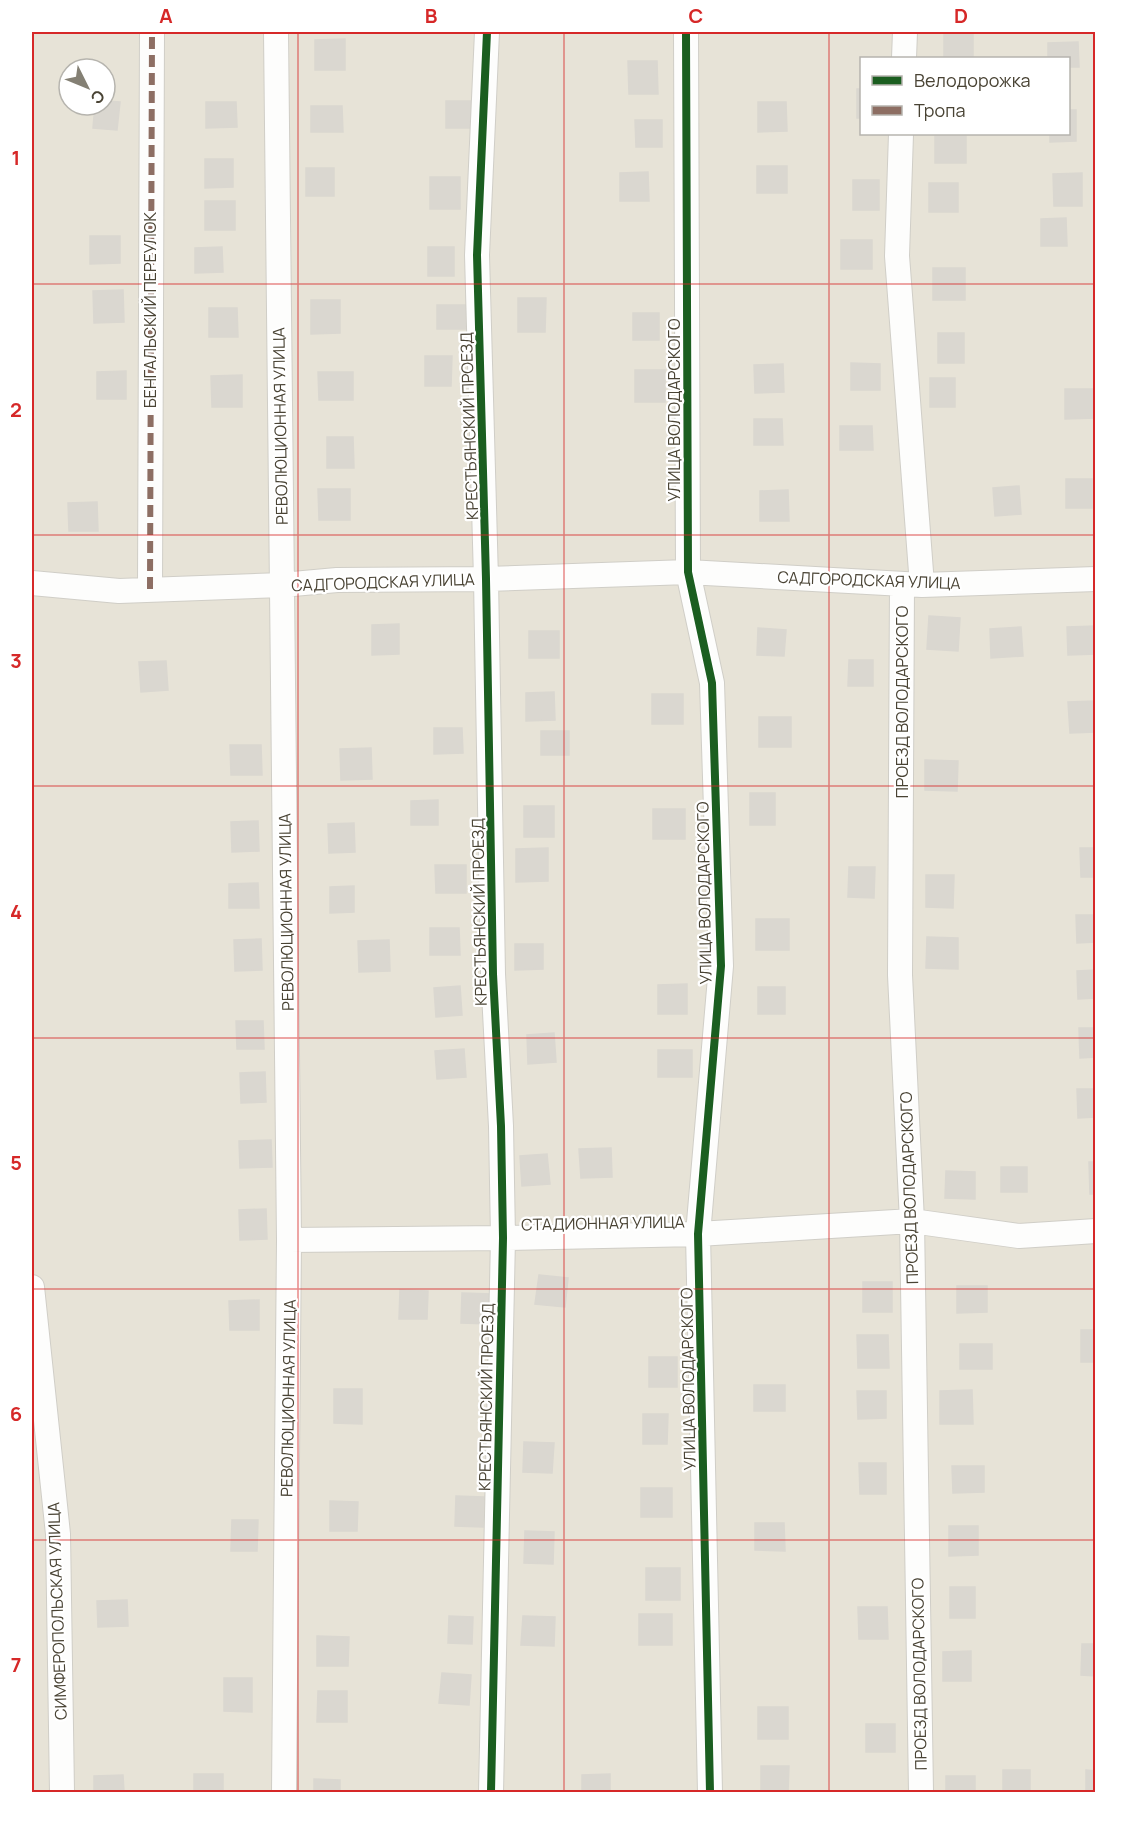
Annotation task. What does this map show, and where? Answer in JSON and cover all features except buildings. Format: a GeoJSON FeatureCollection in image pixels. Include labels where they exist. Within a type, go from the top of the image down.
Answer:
{"type":"FeatureCollection","features":[{"type":"Feature","properties":{"kind":"street","name":"БЕНГАЛЬСКИЙ ПЕРЕУЛОК"},"geometry":{"type":"LineString","coordinates":[[150,590],[152,32]]}},
{"type":"Feature","properties":{"kind":"street","name":"РЕВОЛЮЦИОННАЯ УЛИЦА"},"geometry":{"type":"LineString","coordinates":[[276,32],[289,1240],[284,1792]]}},
{"type":"Feature","properties":{"kind":"street","name":"КРЕСТЬЯНСКИЙ ПРОЕЗД"},"geometry":{"type":"LineString","coordinates":[[488,32],[477,255],[493,974],[501,1126],[502,1238],[491,1792]]}},
{"type":"Feature","properties":{"kind":"street","name":"УЛИЦА ВОЛОДАРСКОГО"},"geometry":{"type":"LineString","coordinates":[[686,32],[688,573],[712,683],[721,966],[698,1234],[710,1792]]}},
{"type":"Feature","properties":{"kind":"street"},"geometry":{"type":"LineString","coordinates":[[904,32],[904,57]]}},
{"type":"Feature","properties":{"kind":"street","name":"ПРОЕЗД ВОЛОДАРСКОГО"},"geometry":{"type":"LineString","coordinates":[[901,135],[897,256],[912,584],[900,975],[912,1221],[921,1792]]}},
{"type":"Feature","properties":{"kind":"street","name":"САДГОРОДСКАЯ УЛИЦА"},"geometry":{"type":"LineString","coordinates":[[32,583],[119,591],[282,585],[337,580],[486,579],[688,573],[912,584],[1095,579]]}},
{"type":"Feature","properties":{"kind":"street","name":"СТАДИОННАЯ УЛИЦА"},"geometry":{"type":"LineString","coordinates":[[289,1240],[698,1234],[912,1221],[1019,1236],[1095,1231]]}},
{"type":"Feature","properties":{"kind":"street","name":"СИМФЕРОПОЛЬСКАЯ УЛИЦА"},"geometry":{"type":"LineString","coordinates":[[32,1287],[58,1534],[62,1792]]}},
{"type":"Feature","properties":{"kind":"shaded area"},"geometry":{"type":"Polygon","coordinates":[[[32,32],[1095,32],[1095,1792],[32,1792],[32,32]]]}},
{"type":"Feature","properties":{"kind":"marked path"},"geometry":{"type":"LineString","coordinates":[[150,589],[152,32]]}},
{"type":"Feature","properties":{"kind":"cycle path"},"geometry":{"type":"LineString","coordinates":[[487,32],[477,255],[493,974],[501,1126],[503,1238],[491,1792]]}},
{"type":"Feature","properties":{"kind":"cycle path"},"geometry":{"type":"LineString","coordinates":[[686,32],[688,572],[712,683],[721,966],[698,1234],[710,1792]]}}]}
